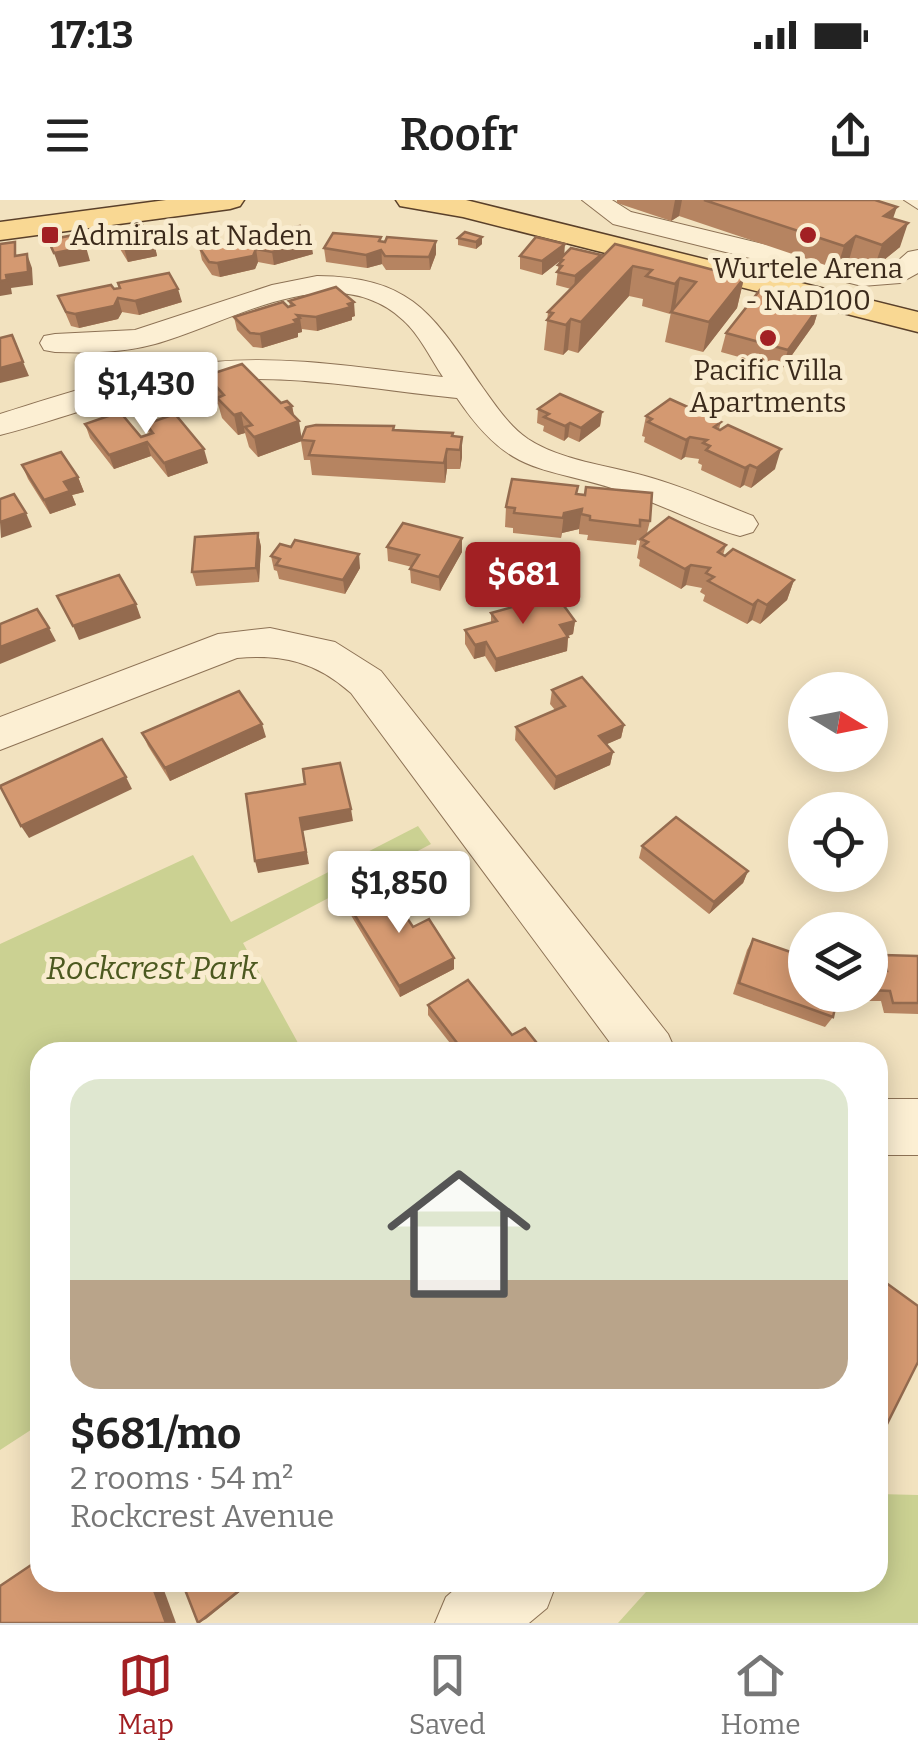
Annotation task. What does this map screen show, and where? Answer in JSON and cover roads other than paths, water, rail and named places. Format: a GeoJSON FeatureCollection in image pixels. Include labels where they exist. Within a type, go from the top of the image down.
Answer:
{"type":"FeatureCollection","features":[{"type":"Feature","properties":{"kind":"main road"},"geometry":{"type":"LineString","coordinates":[[10,200],[30,211],[81,219]]}},
{"type":"Feature","properties":{"kind":"main road"},"geometry":{"type":"LineString","coordinates":[[0,230],[230,200]]}},
{"type":"Feature","properties":{"kind":"main road"},"geometry":{"type":"LineString","coordinates":[[410,200],[464,208],[918,322]]}},
{"type":"Feature","properties":{"kind":"street"},"geometry":{"type":"LineString","coordinates":[[595,200],[622,218],[833,272],[883,278],[900,274],[918,258]]}},
{"type":"Feature","properties":{"kind":"street"},"geometry":{"type":"LineString","coordinates":[[55,343],[142,339],[278,291],[344,287],[380,294],[408,308],[450,381],[498,432],[528,454],[636,484],[740,524]]}},
{"type":"Feature","properties":{"kind":"street"},"geometry":{"type":"LineString","coordinates":[[0,425],[97,394],[232,370],[450,381]]}},
{"type":"Feature","properties":{"kind":"street"},"geometry":{"type":"LineString","coordinates":[[305,374],[347,408]]}},
{"type":"Feature","properties":{"kind":"street"},"geometry":{"type":"LineString","coordinates":[[0,734],[232,644],[295,643],[323,651],[347,664],[366,682],[642,1042]]}},
{"type":"Feature","properties":{"kind":"street"},"geometry":{"type":"LineString","coordinates":[[888,1127],[918,1126]]}},
{"type":"Feature","properties":{"kind":"street"},"geometry":{"type":"LineString","coordinates":[[472,1623],[509,1592]]}},
{"type":"Feature","properties":{"kind":"place","name":"Admirals at Naden"},"geometry":{"type":"Point","coordinates":[50,235]}},
{"type":"Feature","properties":{"kind":"place","name":"Wurtele Arena - NAD100"},"geometry":{"type":"Point","coordinates":[808,235]}},
{"type":"Feature","properties":{"kind":"place","name":"Pacific Villa Apartments"},"geometry":{"type":"Point","coordinates":[768,338]}},
{"type":"Feature","properties":{"kind":"park label","name":"Rockcrest Park"},"geometry":{"type":"Point","coordinates":[152,968]}}]}
